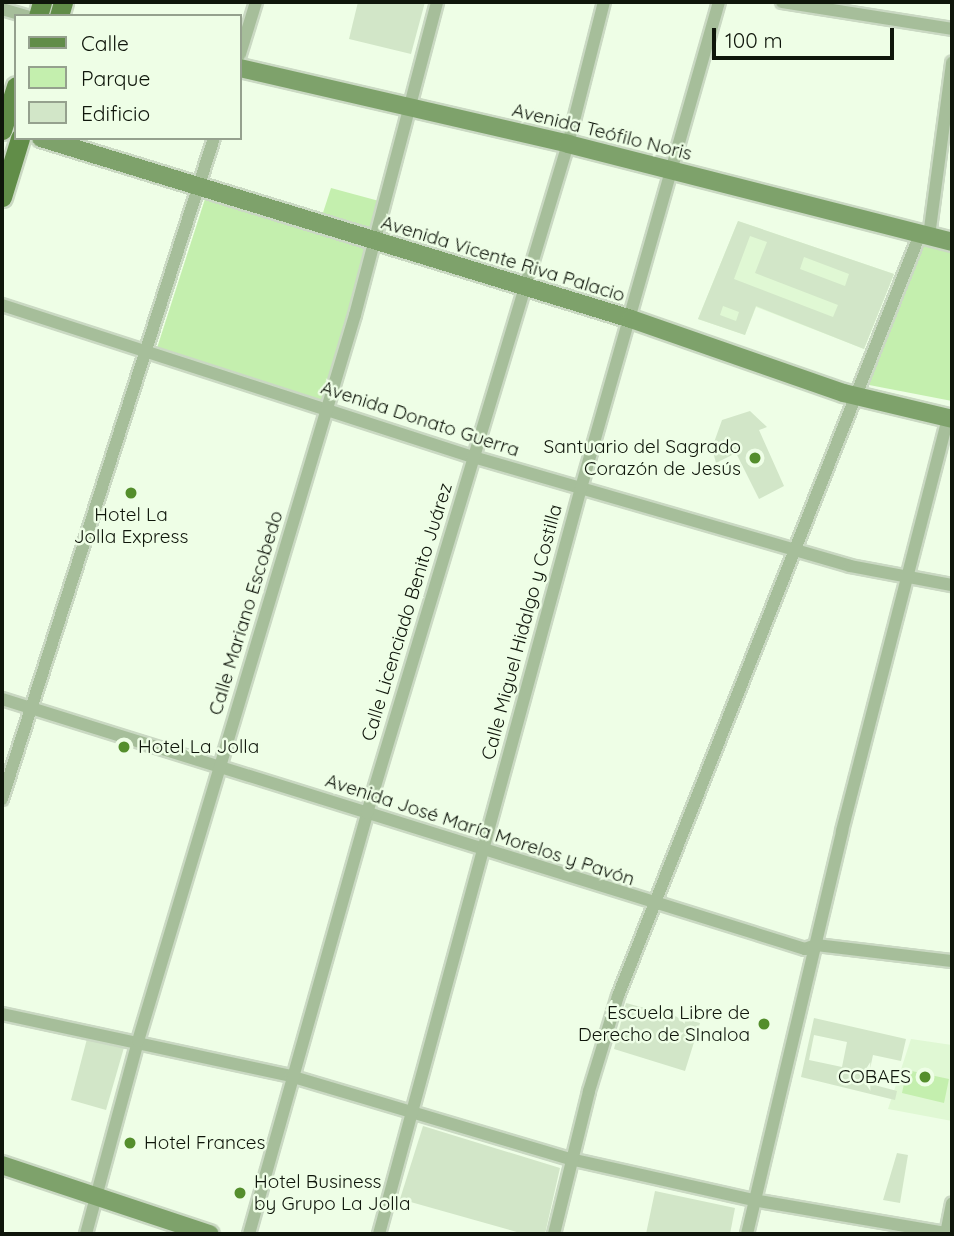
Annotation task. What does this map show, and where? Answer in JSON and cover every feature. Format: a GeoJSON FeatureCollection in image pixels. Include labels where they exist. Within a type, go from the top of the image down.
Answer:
{"type":"FeatureCollection","features":[{"type":"Feature","properties":{"kind":"main road","name":"Avenida Teófilo Noris"},"geometry":{"type":"LineString","coordinates":[[242,68],[568,144],[952,242]]}},
{"type":"Feature","properties":{"kind":"main road"},"geometry":{"type":"LineString","coordinates":[[6,128],[14,94]]}},
{"type":"Feature","properties":{"kind":"main road"},"geometry":{"type":"LineString","coordinates":[[2,197],[19,140]]}},
{"type":"Feature","properties":{"kind":"main road","name":"Avenida Vicente Riva Palacio"},"geometry":{"type":"LineString","coordinates":[[47,140],[631,319],[854,395],[950,419]]}},
{"type":"Feature","properties":{"kind":"main road"},"geometry":{"type":"LineString","coordinates":[[2,1165],[210,1234]]}},
{"type":"Feature","properties":{"kind":"street"},"geometry":{"type":"LineString","coordinates":[[242,48],[256,2]]}},
{"type":"Feature","properties":{"kind":"street","name":"Calle Mariano Escobedo"},"geometry":{"type":"LineString","coordinates":[[86,1234],[138,1041],[327,409],[438,2]]}},
{"type":"Feature","properties":{"kind":"street","name":"Calle Licenciado Benito Juárez"},"geometry":{"type":"LineString","coordinates":[[249,1234],[290,1076],[568,144],[604,2]]}},
{"type":"Feature","properties":{"kind":"street","name":"Calle Miguel Hidalgo y Costilla"},"geometry":{"type":"LineString","coordinates":[[379,1234],[581,488],[719,2]]}},
{"type":"Feature","properties":{"kind":"street"},"geometry":{"type":"LineString","coordinates":[[782,2],[952,29]]}},
{"type":"Feature","properties":{"kind":"street"},"geometry":{"type":"LineString","coordinates":[[2,9],[20,14]]}},
{"type":"Feature","properties":{"kind":"street"},"geometry":{"type":"LineString","coordinates":[[554,1234],[570,1159],[618,996],[854,395],[924,235],[952,63]]}},
{"type":"Feature","properties":{"kind":"street"},"geometry":{"type":"LineString","coordinates":[[2,799],[148,352],[213,140]]}},
{"type":"Feature","properties":{"kind":"street","name":"Avenida Donato Guerra"},"geometry":{"type":"LineString","coordinates":[[2,305],[473,457],[794,549],[909,579],[952,585]]}},
{"type":"Feature","properties":{"kind":"street"},"geometry":{"type":"LineString","coordinates":[[747,1234],[816,945],[950,419]]}},
{"type":"Feature","properties":{"kind":"street","name":"Avenida José María Morelos y Pavón"},"geometry":{"type":"LineString","coordinates":[[2,699],[482,851],[805,948],[816,945],[952,961]]}},
{"type":"Feature","properties":{"kind":"street"},"geometry":{"type":"LineString","coordinates":[[2,1014],[138,1041],[290,1076],[412,1116],[570,1159],[753,1200],[948,1234],[952,1204]]}},
{"type":"Feature","properties":{"kind":"shaded area"},"geometry":{"type":"Polygon","coordinates":[[[738,221],[894,274],[864,349],[756,307],[745,335],[698,319],[738,221]]]}},
{"type":"Feature","properties":{"kind":"shaded area","name":"COBAES"},"geometry":{"type":"Polygon","coordinates":[[[911,1039],[952,1045],[952,1121],[888,1109],[911,1039]]]}},
{"type":"Feature","properties":{"kind":"green space"},"geometry":{"type":"Polygon","coordinates":[[[331,188],[379,201],[372,231],[320,222],[331,188]]]}},
{"type":"Feature","properties":{"kind":"green space"},"geometry":{"type":"Polygon","coordinates":[[[205,199],[368,244],[322,402],[157,348],[205,199]]]}},
{"type":"Feature","properties":{"kind":"green space"},"geometry":{"type":"Polygon","coordinates":[[[922,239],[952,247],[952,401],[864,384],[922,239]]]}},
{"type":"Feature","properties":{"kind":"green space"},"geometry":{"type":"Polygon","coordinates":[[[907,1070],[949,1079],[944,1103],[902,1093],[907,1070]]]}},
{"type":"Feature","properties":{"kind":"building"},"geometry":{"type":"Polygon","coordinates":[[[358,2],[425,2],[411,54],[349,39],[358,2]]]}},
{"type":"Feature","properties":{"kind":"building"},"geometry":{"type":"Polygon","coordinates":[[[738,221],[894,274],[864,349],[756,306],[745,335],[698,319],[738,221]],[[750,236],[734,279],[833,317],[838,305],[755,273],[767,242],[750,236]],[[804,257],[800,269],[845,286],[849,274],[804,257]],[[723,306],[720,315],[736,321],[739,312],[723,306]]]}},
{"type":"Feature","properties":{"kind":"building","name":"Santuario del Sagrado Corazón de Jesús"},"geometry":{"type":"Polygon","coordinates":[[[750,411],[767,427],[759,430],[784,486],[759,499],[736,453],[716,463],[712,448],[722,420],[750,411]]]}},
{"type":"Feature","properties":{"kind":"building"},"geometry":{"type":"Polygon","coordinates":[[[626,1003],[700,1023],[685,1071],[614,1049],[626,1003]]]}},
{"type":"Feature","properties":{"kind":"building"},"geometry":{"type":"Polygon","coordinates":[[[814,1018],[906,1039],[901,1061],[873,1055],[867,1083],[897,1091],[895,1100],[801,1077],[814,1018]],[[814,1035],[809,1060],[842,1067],[847,1042],[814,1035]]]}},
{"type":"Feature","properties":{"kind":"building"},"geometry":{"type":"Polygon","coordinates":[[[88,1035],[125,1044],[106,1110],[71,1100],[88,1035]]]}},
{"type":"Feature","properties":{"kind":"building"},"geometry":{"type":"Polygon","coordinates":[[[423,1126],[560,1168],[545,1234],[524,1234],[400,1199],[423,1126]]]}},
{"type":"Feature","properties":{"kind":"building"},"geometry":{"type":"Polygon","coordinates":[[[897,1153],[908,1155],[900,1203],[883,1200],[897,1153]]]}},
{"type":"Feature","properties":{"kind":"building"},"geometry":{"type":"Polygon","coordinates":[[[655,1191],[735,1208],[730,1234],[646,1234],[655,1191]]]}},
{"type":"Feature","properties":{"kind":"place","name":"Santuario del Sagrado Corazón de Jesús"},"geometry":{"type":"Point","coordinates":[755,458]}},
{"type":"Feature","properties":{"kind":"place","name":"Hotel La Jolla Express"},"geometry":{"type":"Point","coordinates":[131,493]}},
{"type":"Feature","properties":{"kind":"place","name":"Hotel La Jolla"},"geometry":{"type":"Point","coordinates":[124,747]}},
{"type":"Feature","properties":{"kind":"place","name":"Escuela Libre de Derecho de SInaloa"},"geometry":{"type":"Point","coordinates":[764,1024]}},
{"type":"Feature","properties":{"kind":"place","name":"COBAES"},"geometry":{"type":"Point","coordinates":[925,1077]}},
{"type":"Feature","properties":{"kind":"place","name":"Hotel Frances"},"geometry":{"type":"Point","coordinates":[130,1143]}},
{"type":"Feature","properties":{"kind":"place","name":"Hotel Business by Grupo La Jolla"},"geometry":{"type":"Point","coordinates":[240,1193]}}]}
